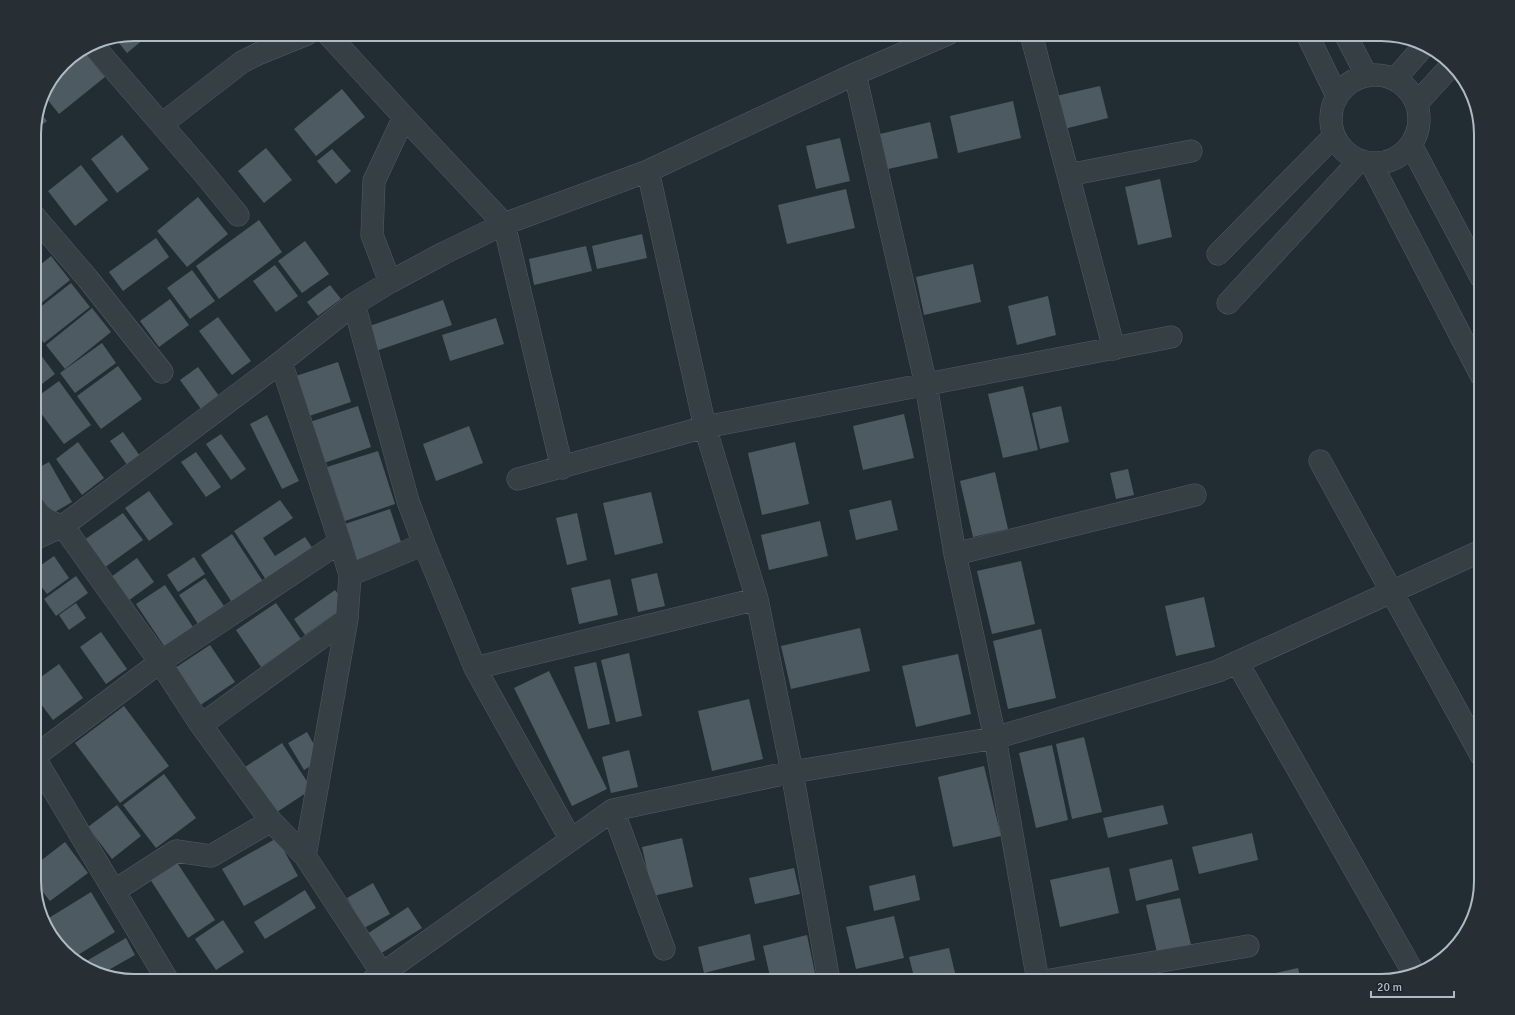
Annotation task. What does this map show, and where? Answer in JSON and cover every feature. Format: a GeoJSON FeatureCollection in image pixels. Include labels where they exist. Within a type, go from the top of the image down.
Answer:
{"type":"FeatureCollection","features":[{"type":"Feature","properties":{"kind":"street"},"geometry":{"type":"LineString","coordinates":[[162,124],[242,62],[290,41]]}},
{"type":"Feature","properties":{"kind":"street"},"geometry":{"type":"LineString","coordinates":[[334,41],[404,118],[504,224],[562,468]]}},
{"type":"Feature","properties":{"kind":"street"},"geometry":{"type":"LineString","coordinates":[[41,536],[63,526],[281,362],[354,304],[390,282],[444,253],[504,224],[648,171],[855,74],[932,41]]}},
{"type":"Feature","properties":{"kind":"street"},"geometry":{"type":"LineString","coordinates":[[1033,41],[1114,349]]}},
{"type":"Feature","properties":{"kind":"street"},"geometry":{"type":"LineString","coordinates":[[1310,41],[1337,96]]}},
{"type":"Feature","properties":{"kind":"street"},"geometry":{"type":"LineString","coordinates":[[1349,41],[1367,76]]}},
{"type":"Feature","properties":{"kind":"street"},"geometry":{"type":"LineString","coordinates":[[96,49],[162,124],[238,215]]}},
{"type":"Feature","properties":{"kind":"street"},"geometry":{"type":"LineString","coordinates":[[1395,79],[1420,50]]}},
{"type":"Feature","properties":{"kind":"street"},"geometry":{"type":"LineString","coordinates":[[1417,103],[1448,70]]}},
{"type":"Feature","properties":{"kind":"street"},"geometry":{"type":"LineString","coordinates":[[855,74],[926,385],[955,554],[995,738],[1037,974]]}},
{"type":"Feature","properties":{"kind":"street"},"geometry":{"type":"LineString","coordinates":[[1376,75],[1395,79],[1408,90],[1417,103],[1420,118],[1418,133],[1411,145],[1402,155],[1380,164],[1365,162],[1348,155],[1334,136],[1331,123],[1332,109],[1337,96],[1346,86],[1367,76],[1376,75]]}},
{"type":"Feature","properties":{"kind":"street"},"geometry":{"type":"LineString","coordinates":[[390,282],[372,235],[374,181],[404,118]]}},
{"type":"Feature","properties":{"kind":"street"},"geometry":{"type":"LineString","coordinates":[[1218,254],[1334,136]]}},
{"type":"Feature","properties":{"kind":"street"},"geometry":{"type":"LineString","coordinates":[[1411,145],[1474,264]]}},
{"type":"Feature","properties":{"kind":"street"},"geometry":{"type":"LineString","coordinates":[[1068,176],[1191,151]]}},
{"type":"Feature","properties":{"kind":"street"},"geometry":{"type":"LineString","coordinates":[[1228,303],[1365,162]]}},
{"type":"Feature","properties":{"kind":"street"},"geometry":{"type":"LineString","coordinates":[[1365,162],[1474,362]]}},
{"type":"Feature","properties":{"kind":"street"},"geometry":{"type":"LineString","coordinates":[[648,171],[705,427],[756,599],[792,772],[828,974]]}},
{"type":"Feature","properties":{"kind":"street"},"geometry":{"type":"LineString","coordinates":[[41,224],[88,279],[162,372]]}},
{"type":"Feature","properties":{"kind":"street"},"geometry":{"type":"LineString","coordinates":[[354,304],[408,501],[424,544],[475,668],[571,840]]}},
{"type":"Feature","properties":{"kind":"street"},"geometry":{"type":"LineString","coordinates":[[518,478],[562,468],[705,427],[1171,337]]}},
{"type":"Feature","properties":{"kind":"street"},"geometry":{"type":"LineString","coordinates":[[281,362],[350,576],[347,619],[305,856]]}},
{"type":"Feature","properties":{"kind":"street"},"geometry":{"type":"LineString","coordinates":[[1320,461],[1474,742]]}},
{"type":"Feature","properties":{"kind":"street"},"geometry":{"type":"LineString","coordinates":[[955,554],[1195,495]]}},
{"type":"Feature","properties":{"kind":"street"},"geometry":{"type":"LineString","coordinates":[[41,516],[48,522],[63,526],[160,662],[200,725],[271,821],[305,856],[378,974]]}},
{"type":"Feature","properties":{"kind":"street"},"geometry":{"type":"LineString","coordinates":[[41,752],[160,662],[340,542]]}},
{"type":"Feature","properties":{"kind":"street"},"geometry":{"type":"LineString","coordinates":[[350,576],[424,544]]}},
{"type":"Feature","properties":{"kind":"street"},"geometry":{"type":"LineString","coordinates":[[388,974],[613,810],[792,772],[995,738],[1218,671],[1474,554]]}},
{"type":"Feature","properties":{"kind":"street"},"geometry":{"type":"LineString","coordinates":[[475,668],[756,599]]}},
{"type":"Feature","properties":{"kind":"street"},"geometry":{"type":"LineString","coordinates":[[200,725],[347,619]]}},
{"type":"Feature","properties":{"kind":"street"},"geometry":{"type":"LineString","coordinates":[[1237,662],[1411,969]]}},
{"type":"Feature","properties":{"kind":"street"},"geometry":{"type":"LineString","coordinates":[[41,769],[164,974]]}},
{"type":"Feature","properties":{"kind":"street"},"geometry":{"type":"LineString","coordinates":[[613,810],[664,949]]}},
{"type":"Feature","properties":{"kind":"street"},"geometry":{"type":"LineString","coordinates":[[114,891],[176,851],[211,856],[271,821]]}},
{"type":"Feature","properties":{"kind":"street"},"geometry":{"type":"LineString","coordinates":[[1086,974],[1248,946]]}},
{"type":"Feature","properties":{"kind":"building"},"geometry":{"type":"Polygon","coordinates":[[[142,41],[127,53],[119,43],[142,41]]]}},
{"type":"Feature","properties":{"kind":"building"},"geometry":{"type":"Polygon","coordinates":[[[86,54],[105,77],[59,114],[48,99],[57,82],[68,68],[86,54]]]}},
{"type":"Feature","properties":{"kind":"building"},"geometry":{"type":"Polygon","coordinates":[[[1100,86],[1108,118],[1064,129],[1056,96],[1100,86]]]}},
{"type":"Feature","properties":{"kind":"building"},"geometry":{"type":"Polygon","coordinates":[[[342,89],[365,117],[316,156],[294,129],[342,89]]]}},
{"type":"Feature","properties":{"kind":"building"},"geometry":{"type":"Polygon","coordinates":[[[1013,101],[1021,138],[958,153],[950,116],[1013,101]]]}},
{"type":"Feature","properties":{"kind":"building"},"geometry":{"type":"Polygon","coordinates":[[[43,116],[47,121],[41,125],[43,116]]]}},
{"type":"Feature","properties":{"kind":"building"},"geometry":{"type":"Polygon","coordinates":[[[930,122],[938,158],[888,169],[880,134],[930,122]]]}},
{"type":"Feature","properties":{"kind":"building"},"geometry":{"type":"Polygon","coordinates":[[[122,135],[149,169],[117,193],[91,159],[122,135]]]}},
{"type":"Feature","properties":{"kind":"building"},"geometry":{"type":"Polygon","coordinates":[[[840,138],[850,181],[816,189],[806,146],[840,138]]]}},
{"type":"Feature","properties":{"kind":"building"},"geometry":{"type":"Polygon","coordinates":[[[266,148],[292,180],[264,203],[238,171],[266,148]]]}},
{"type":"Feature","properties":{"kind":"building"},"geometry":{"type":"Polygon","coordinates":[[[332,149],[351,171],[336,184],[317,161],[332,149]]]}},
{"type":"Feature","properties":{"kind":"building"},"geometry":{"type":"Polygon","coordinates":[[[81,165],[108,200],[75,226],[48,191],[81,165]]]}},
{"type":"Feature","properties":{"kind":"building"},"geometry":{"type":"Polygon","coordinates":[[[1160,179],[1172,237],[1138,245],[1125,187],[1160,179]]]}},
{"type":"Feature","properties":{"kind":"building"},"geometry":{"type":"Polygon","coordinates":[[[846,189],[855,228],[787,244],[778,205],[846,189]]]}},
{"type":"Feature","properties":{"kind":"building"},"geometry":{"type":"Polygon","coordinates":[[[198,197],[228,234],[187,267],[157,231],[198,197]]]}},
{"type":"Feature","properties":{"kind":"building"},"geometry":{"type":"Polygon","coordinates":[[[259,220],[282,252],[219,299],[196,266],[259,220]]]}},
{"type":"Feature","properties":{"kind":"building"},"geometry":{"type":"Polygon","coordinates":[[[642,234],[647,258],[597,269],[592,246],[642,234]]]}},
{"type":"Feature","properties":{"kind":"building"},"geometry":{"type":"Polygon","coordinates":[[[156,238],[169,257],[123,291],[109,272],[156,238]]]}},
{"type":"Feature","properties":{"kind":"building"},"geometry":{"type":"Polygon","coordinates":[[[305,241],[329,274],[302,293],[278,261],[305,241]]]}},
{"type":"Feature","properties":{"kind":"building"},"geometry":{"type":"Polygon","coordinates":[[[586,246],[592,271],[534,285],[529,259],[586,246]]]}},
{"type":"Feature","properties":{"kind":"building"},"geometry":{"type":"Polygon","coordinates":[[[51,256],[70,280],[41,303],[41,264],[51,256]]]}},
{"type":"Feature","properties":{"kind":"building"},"geometry":{"type":"Polygon","coordinates":[[[973,264],[981,302],[924,315],[916,277],[973,264]]]}},
{"type":"Feature","properties":{"kind":"building"},"geometry":{"type":"Polygon","coordinates":[[[275,265],[298,296],[276,312],[253,281],[275,265]]]}},
{"type":"Feature","properties":{"kind":"building"},"geometry":{"type":"Polygon","coordinates":[[[192,270],[215,301],[190,319],[167,288],[192,270]]]}},
{"type":"Feature","properties":{"kind":"building"},"geometry":{"type":"Polygon","coordinates":[[[71,283],[90,307],[44,343],[41,339],[41,307],[71,283]]]}},
{"type":"Feature","properties":{"kind":"building"},"geometry":{"type":"Polygon","coordinates":[[[330,285],[341,299],[318,316],[307,302],[330,285]]]}},
{"type":"Feature","properties":{"kind":"building"},"geometry":{"type":"Polygon","coordinates":[[[1048,296],[1056,335],[1017,345],[1008,306],[1048,296]]]}},
{"type":"Feature","properties":{"kind":"building"},"geometry":{"type":"Polygon","coordinates":[[[170,299],[189,325],[159,347],[140,321],[170,299]]]}},
{"type":"Feature","properties":{"kind":"building"},"geometry":{"type":"Polygon","coordinates":[[[443,300],[452,325],[376,351],[367,327],[443,300]]]}},
{"type":"Feature","properties":{"kind":"building"},"geometry":{"type":"Polygon","coordinates":[[[92,308],[111,332],[65,369],[46,345],[92,308]]]}},
{"type":"Feature","properties":{"kind":"building"},"geometry":{"type":"Polygon","coordinates":[[[218,317],[251,361],[232,375],[199,331],[218,317]]]}},
{"type":"Feature","properties":{"kind":"building"},"geometry":{"type":"Polygon","coordinates":[[[496,318],[504,344],[450,361],[442,335],[496,318]]]}},
{"type":"Feature","properties":{"kind":"building"},"geometry":{"type":"Polygon","coordinates":[[[102,343],[116,363],[75,393],[60,373],[102,343]]]}},
{"type":"Feature","properties":{"kind":"building"},"geometry":{"type":"Polygon","coordinates":[[[41,355],[55,374],[41,385],[41,355]]]}},
{"type":"Feature","properties":{"kind":"building"},"geometry":{"type":"Polygon","coordinates":[[[338,362],[351,402],[309,416],[296,376],[338,362]]]}},
{"type":"Feature","properties":{"kind":"building"},"geometry":{"type":"Polygon","coordinates":[[[118,366],[142,399],[101,429],[77,396],[118,366]]]}},
{"type":"Feature","properties":{"kind":"building"},"geometry":{"type":"Polygon","coordinates":[[[198,367],[219,396],[201,409],[180,380],[198,367]]]}},
{"type":"Feature","properties":{"kind":"building"},"geometry":{"type":"Polygon","coordinates":[[[59,381],[91,425],[64,444],[41,413],[41,394],[59,381]]]}},
{"type":"Feature","properties":{"kind":"building"},"geometry":{"type":"Polygon","coordinates":[[[1023,386],[1038,450],[1003,458],[988,394],[1023,386]]]}},
{"type":"Feature","properties":{"kind":"building"},"geometry":{"type":"Polygon","coordinates":[[[358,406],[371,447],[324,463],[310,422],[358,406]]]}},
{"type":"Feature","properties":{"kind":"building"},"geometry":{"type":"Polygon","coordinates":[[[1061,406],[1069,442],[1040,449],[1032,413],[1061,406]]]}},
{"type":"Feature","properties":{"kind":"building"},"geometry":{"type":"Polygon","coordinates":[[[904,414],[914,458],[863,470],[853,426],[904,414]]]}},
{"type":"Feature","properties":{"kind":"building"},"geometry":{"type":"Polygon","coordinates":[[[267,415],[299,481],[282,489],[250,424],[267,415]]]}},
{"type":"Feature","properties":{"kind":"building"},"geometry":{"type":"Polygon","coordinates":[[[469,426],[483,463],[436,481],[423,444],[469,426]]]}},
{"type":"Feature","properties":{"kind":"building"},"geometry":{"type":"Polygon","coordinates":[[[123,432],[140,456],[128,466],[110,441],[123,432]]]}},
{"type":"Feature","properties":{"kind":"building"},"geometry":{"type":"Polygon","coordinates":[[[221,434],[246,469],[231,480],[206,444],[221,434]]]}},
{"type":"Feature","properties":{"kind":"building"},"geometry":{"type":"Polygon","coordinates":[[[78,442],[104,478],[82,495],[56,459],[78,442]]]}},
{"type":"Feature","properties":{"kind":"building"},"geometry":{"type":"Polygon","coordinates":[[[795,442],[809,504],[762,515],[748,453],[795,442]]]}},
{"type":"Feature","properties":{"kind":"building"},"geometry":{"type":"Polygon","coordinates":[[[378,451],[395,504],[345,521],[327,467],[378,451]]]}},
{"type":"Feature","properties":{"kind":"building"},"geometry":{"type":"Polygon","coordinates":[[[196,452],[221,487],[206,497],[181,462],[196,452]]]}},
{"type":"Feature","properties":{"kind":"building"},"geometry":{"type":"Polygon","coordinates":[[[49,462],[72,502],[48,516],[41,504],[41,466],[49,462]]]}},
{"type":"Feature","properties":{"kind":"building"},"geometry":{"type":"Polygon","coordinates":[[[1128,469],[1134,495],[1116,499],[1110,473],[1128,469]]]}},
{"type":"Feature","properties":{"kind":"building"},"geometry":{"type":"Polygon","coordinates":[[[995,472],[1008,529],[973,537],[960,481],[995,472]]]}},
{"type":"Feature","properties":{"kind":"building"},"geometry":{"type":"Polygon","coordinates":[[[149,491],[173,524],[149,541],[125,508],[149,491]]]}},
{"type":"Feature","properties":{"kind":"building"},"geometry":{"type":"Polygon","coordinates":[[[651,492],[663,543],[615,555],[603,503],[651,492]]]}},
{"type":"Feature","properties":{"kind":"building"},"geometry":{"type":"Polygon","coordinates":[[[280,500],[293,518],[263,538],[275,556],[305,537],[317,555],[270,586],[234,531],[280,500]]]}},
{"type":"Feature","properties":{"kind":"building"},"geometry":{"type":"Polygon","coordinates":[[[891,500],[898,530],[856,540],[849,510],[891,500]]]}},
{"type":"Feature","properties":{"kind":"building"},"geometry":{"type":"Polygon","coordinates":[[[390,509],[404,551],[358,566],[345,524],[390,509]]]}},
{"type":"Feature","properties":{"kind":"building"},"geometry":{"type":"Polygon","coordinates":[[[123,513],[143,540],[104,568],[84,540],[123,513]]]}},
{"type":"Feature","properties":{"kind":"building"},"geometry":{"type":"Polygon","coordinates":[[[577,513],[587,560],[567,565],[556,518],[577,513]]]}},
{"type":"Feature","properties":{"kind":"building"},"geometry":{"type":"Polygon","coordinates":[[[820,521],[828,556],[769,570],[761,535],[820,521]]]}},
{"type":"Feature","properties":{"kind":"building"},"geometry":{"type":"Polygon","coordinates":[[[232,534],[266,586],[235,607],[201,555],[232,534]]]}},
{"type":"Feature","properties":{"kind":"building"},"geometry":{"type":"Polygon","coordinates":[[[54,556],[69,578],[47,594],[41,586],[41,565],[54,556]]]}},
{"type":"Feature","properties":{"kind":"building"},"geometry":{"type":"Polygon","coordinates":[[[194,557],[205,574],[178,592],[167,575],[194,557]]]}},
{"type":"Feature","properties":{"kind":"building"},"geometry":{"type":"Polygon","coordinates":[[[137,558],[154,582],[128,601],[111,577],[137,558]]]}},
{"type":"Feature","properties":{"kind":"building"},"geometry":{"type":"Polygon","coordinates":[[[1021,561],[1035,624],[992,634],[977,571],[1021,561]]]}},
{"type":"Feature","properties":{"kind":"building"},"geometry":{"type":"Polygon","coordinates":[[[657,573],[665,606],[638,612],[631,579],[657,573]]]}},
{"type":"Feature","properties":{"kind":"building"},"geometry":{"type":"Polygon","coordinates":[[[76,576],[88,593],[56,616],[44,599],[76,576]]]}},
{"type":"Feature","properties":{"kind":"building"},"geometry":{"type":"Polygon","coordinates":[[[205,578],[226,609],[200,627],[179,595],[205,578]]]}},
{"type":"Feature","properties":{"kind":"building"},"geometry":{"type":"Polygon","coordinates":[[[610,579],[618,615],[579,624],[571,588],[610,579]]]}},
{"type":"Feature","properties":{"kind":"building"},"geometry":{"type":"Polygon","coordinates":[[[165,585],[195,630],[166,649],[136,604],[165,585]]]}},
{"type":"Feature","properties":{"kind":"building"},"geometry":{"type":"Polygon","coordinates":[[[335,590],[346,606],[305,635],[294,619],[335,590]]]}},
{"type":"Feature","properties":{"kind":"building"},"geometry":{"type":"Polygon","coordinates":[[[1204,597],[1215,647],[1176,656],[1165,606],[1204,597]]]}},
{"type":"Feature","properties":{"kind":"building"},"geometry":{"type":"Polygon","coordinates":[[[76,603],[86,618],[69,630],[59,615],[76,603]]]}},
{"type":"Feature","properties":{"kind":"building"},"geometry":{"type":"Polygon","coordinates":[[[276,603],[301,639],[261,667],[236,630],[276,603]]]}},
{"type":"Feature","properties":{"kind":"building"},"geometry":{"type":"Polygon","coordinates":[[[860,628],[870,671],[791,689],[781,646],[860,628]]]}},
{"type":"Feature","properties":{"kind":"building"},"geometry":{"type":"Polygon","coordinates":[[[1041,629],[1056,698],[1008,709],[993,641],[1041,629]]]}},
{"type":"Feature","properties":{"kind":"building"},"geometry":{"type":"Polygon","coordinates":[[[101,632],[127,669],[106,684],[80,647],[101,632]]]}},
{"type":"Feature","properties":{"kind":"building"},"geometry":{"type":"Polygon","coordinates":[[[210,645],[235,682],[196,708],[172,670],[210,645]]]}},
{"type":"Feature","properties":{"kind":"building"},"geometry":{"type":"Polygon","coordinates":[[[629,653],[642,716],[616,722],[601,660],[629,653]]]}},
{"type":"Feature","properties":{"kind":"building"},"geometry":{"type":"Polygon","coordinates":[[[958,654],[971,714],[916,727],[902,666],[958,654]]]}},
{"type":"Feature","properties":{"kind":"building"},"geometry":{"type":"Polygon","coordinates":[[[596,662],[610,724],[588,729],[574,667],[596,662]]]}},
{"type":"Feature","properties":{"kind":"building"},"geometry":{"type":"Polygon","coordinates":[[[59,664],[83,698],[53,720],[41,704],[41,677],[59,664]]]}},
{"type":"Feature","properties":{"kind":"building"},"geometry":{"type":"Polygon","coordinates":[[[549,671],[607,789],[572,806],[514,688],[549,671]]]}},
{"type":"Feature","properties":{"kind":"building"},"geometry":{"type":"Polygon","coordinates":[[[749,699],[763,759],[712,771],[698,711],[749,699]]]}},
{"type":"Feature","properties":{"kind":"building"},"geometry":{"type":"Polygon","coordinates":[[[124,706],[169,766],[120,803],[75,743],[124,706]]]}},
{"type":"Feature","properties":{"kind":"building"},"geometry":{"type":"Polygon","coordinates":[[[307,732],[322,759],[304,770],[288,743],[307,732]]]}},
{"type":"Feature","properties":{"kind":"building"},"geometry":{"type":"Polygon","coordinates":[[[1084,737],[1102,812],[1072,819],[1056,744],[1084,737]]]}},
{"type":"Feature","properties":{"kind":"building"},"geometry":{"type":"Polygon","coordinates":[[[282,743],[312,789],[274,814],[245,767],[282,743]]]}},
{"type":"Feature","properties":{"kind":"building"},"geometry":{"type":"Polygon","coordinates":[[[1052,745],[1068,820],[1036,828],[1019,753],[1052,745]]]}},
{"type":"Feature","properties":{"kind":"building"},"geometry":{"type":"Polygon","coordinates":[[[629,750],[638,787],[611,793],[602,757],[629,750]]]}},
{"type":"Feature","properties":{"kind":"building"},"geometry":{"type":"Polygon","coordinates":[[[984,766],[1001,836],[953,847],[938,777],[984,766]]]}},
{"type":"Feature","properties":{"kind":"building"},"geometry":{"type":"Polygon","coordinates":[[[164,774],[196,818],[156,848],[123,805],[164,774]]]}},
{"type":"Feature","properties":{"kind":"building"},"geometry":{"type":"Polygon","coordinates":[[[117,805],[141,836],[112,859],[88,827],[117,805]]]}},
{"type":"Feature","properties":{"kind":"building"},"geometry":{"type":"Polygon","coordinates":[[[1163,805],[1168,824],[1108,838],[1103,818],[1163,805]]]}},
{"type":"Feature","properties":{"kind":"building"},"geometry":{"type":"Polygon","coordinates":[[[1252,833],[1258,860],[1199,874],[1192,847],[1252,833]]]}},
{"type":"Feature","properties":{"kind":"building"},"geometry":{"type":"Polygon","coordinates":[[[277,838],[298,876],[244,906],[222,869],[277,838]]]}},
{"type":"Feature","properties":{"kind":"building"},"geometry":{"type":"Polygon","coordinates":[[[682,838],[693,887],[653,896],[642,847],[682,838]]]}},
{"type":"Feature","properties":{"kind":"building"},"geometry":{"type":"Polygon","coordinates":[[[65,842],[88,873],[50,901],[42,890],[41,861],[65,842]]]}},
{"type":"Feature","properties":{"kind":"building"},"geometry":{"type":"Polygon","coordinates":[[[174,858],[215,920],[188,938],[148,876],[174,858]]]}},
{"type":"Feature","properties":{"kind":"building"},"geometry":{"type":"Polygon","coordinates":[[[1172,859],[1179,890],[1136,901],[1129,869],[1172,859]]]}},
{"type":"Feature","properties":{"kind":"building"},"geometry":{"type":"Polygon","coordinates":[[[1109,867],[1119,913],[1060,927],[1050,880],[1109,867]]]}},
{"type":"Feature","properties":{"kind":"building"},"geometry":{"type":"Polygon","coordinates":[[[794,868],[800,894],[755,904],[749,878],[794,868]]]}},
{"type":"Feature","properties":{"kind":"building"},"geometry":{"type":"Polygon","coordinates":[[[915,875],[920,900],[874,911],[869,886],[915,875]]]}},
{"type":"Feature","properties":{"kind":"building"},"geometry":{"type":"Polygon","coordinates":[[[373,883],[390,914],[364,928],[347,898],[373,883]]]}},
{"type":"Feature","properties":{"kind":"building"},"geometry":{"type":"Polygon","coordinates":[[[305,890],[316,908],[265,939],[254,922],[305,890]]]}},
{"type":"Feature","properties":{"kind":"building"},"geometry":{"type":"Polygon","coordinates":[[[91,892],[115,932],[78,955],[68,947],[60,937],[49,918],[91,892]]]}},
{"type":"Feature","properties":{"kind":"building"},"geometry":{"type":"Polygon","coordinates":[[[1180,898],[1192,949],[1158,957],[1146,905],[1180,898]]]}},
{"type":"Feature","properties":{"kind":"building"},"geometry":{"type":"Polygon","coordinates":[[[408,907],[422,928],[380,954],[367,934],[408,907]]]}},
{"type":"Feature","properties":{"kind":"building"},"geometry":{"type":"Polygon","coordinates":[[[894,916],[904,958],[856,969],[846,927],[894,916]]]}},
{"type":"Feature","properties":{"kind":"building"},"geometry":{"type":"Polygon","coordinates":[[[223,920],[244,952],[216,970],[195,939],[223,920]]]}},
{"type":"Feature","properties":{"kind":"building"},"geometry":{"type":"Polygon","coordinates":[[[750,934],[755,960],[704,973],[698,947],[750,934]]]}},
{"type":"Feature","properties":{"kind":"building"},"geometry":{"type":"Polygon","coordinates":[[[807,935],[815,973],[769,974],[763,946],[807,935]]]}},
{"type":"Feature","properties":{"kind":"building"},"geometry":{"type":"Polygon","coordinates":[[[126,938],[135,955],[108,970],[87,961],[126,938]]]}},
{"type":"Feature","properties":{"kind":"building"},"geometry":{"type":"Polygon","coordinates":[[[949,948],[955,974],[913,974],[909,957],[949,948]]]}},
{"type":"Feature","properties":{"kind":"building"},"geometry":{"type":"Polygon","coordinates":[[[1298,968],[1299,974],[1271,974],[1298,968]]]}}]}
